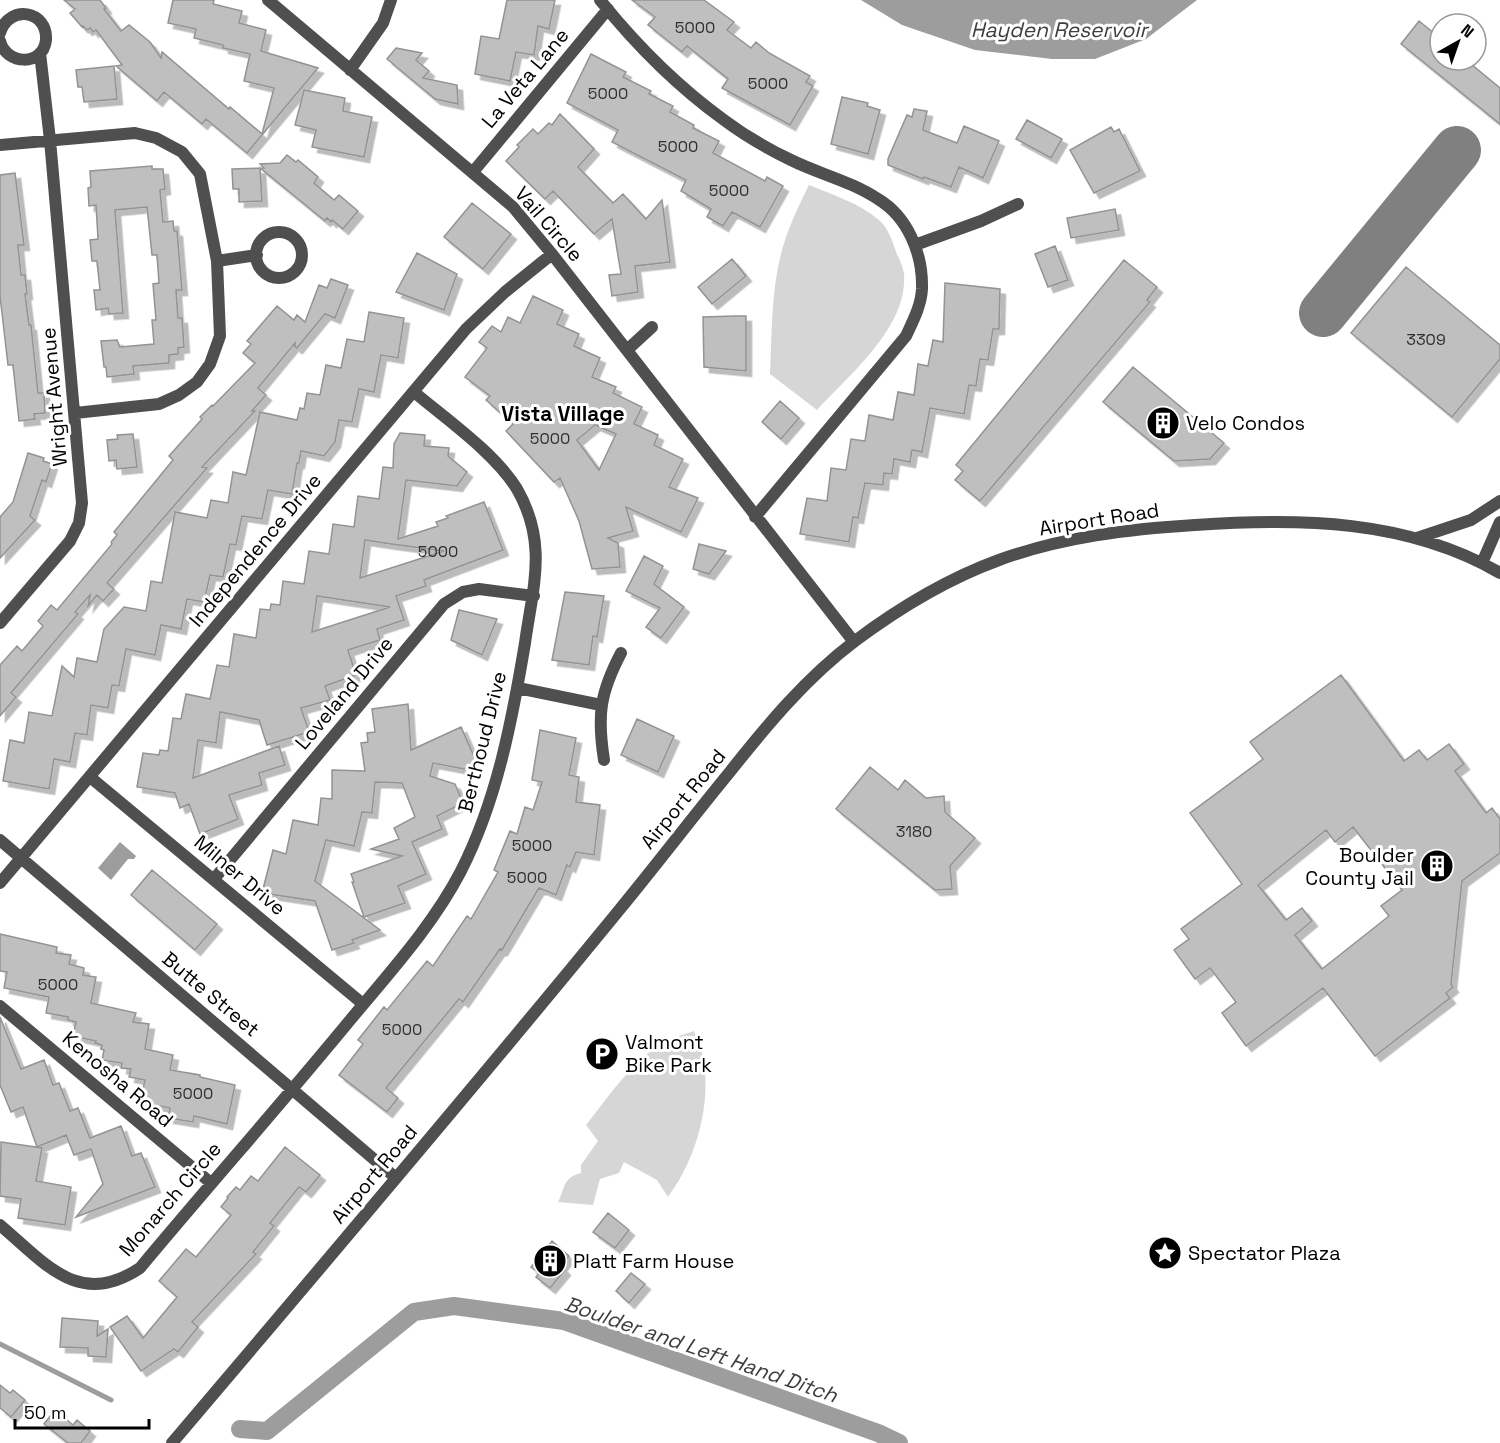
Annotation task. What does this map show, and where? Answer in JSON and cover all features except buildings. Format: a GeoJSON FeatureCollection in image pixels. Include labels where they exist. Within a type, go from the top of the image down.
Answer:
{"type":"FeatureCollection","features":[{"type":"Feature","properties":{"kind":"street","name":"Vail Circle"},"geometry":{"type":"LineString","coordinates":[[268,0],[513,207],[854,642]]}},
{"type":"Feature","properties":{"kind":"street"},"geometry":{"type":"LineString","coordinates":[[350,70],[383,23],[391,0]]}},
{"type":"Feature","properties":{"kind":"street"},"geometry":{"type":"LineString","coordinates":[[604,5],[631,38],[666,74],[725,121],[790,159],[879,199],[903,222],[915,245],[921,266],[922,290],[917,314],[906,336],[755,517]]}},
{"type":"Feature","properties":{"kind":"street","name":"La Veta Lane"},"geometry":{"type":"LineString","coordinates":[[472,172],[604,5]]}},
{"type":"Feature","properties":{"kind":"street","name":"Wright Avenue"},"geometry":{"type":"LineString","coordinates":[[0,33],[8,19],[23,14],[30,15],[42,24],[45,32],[44,47],[40,53],[50,140],[82,503],[79,523],[70,541],[0,623]]}},
{"type":"Feature","properties":{"kind":"street"},"geometry":{"type":"LineString","coordinates":[[0,41],[6,53],[19,60],[34,58],[40,53]]}},
{"type":"Feature","properties":{"kind":"street"},"geometry":{"type":"LineString","coordinates":[[0,145],[135,133],[156,138],[182,152],[200,174],[217,261],[220,336],[210,364],[197,382],[179,395],[159,404],[75,413]]}},
{"type":"Feature","properties":{"kind":"street"},"geometry":{"type":"LineString","coordinates":[[915,245],[981,221],[1017,204]]}},
{"type":"Feature","properties":{"kind":"street","name":"Independence Drive"},"geometry":{"type":"LineString","coordinates":[[0,883],[466,329],[505,292],[552,254]]}},
{"type":"Feature","properties":{"kind":"street"},"geometry":{"type":"LineString","coordinates":[[217,261],[257,255]]}},
{"type":"Feature","properties":{"kind":"street"},"geometry":{"type":"LineString","coordinates":[[627,350],[652,327]]}},
{"type":"Feature","properties":{"kind":"street","name":"Berthoud Drive"},"geometry":{"type":"LineString","coordinates":[[292,1089],[414,944],[461,871],[482,824],[500,767],[518,688],[537,573],[536,543],[529,515],[516,488],[492,458],[414,392]]}},
{"type":"Feature","properties":{"kind":"street","name":"Airport Road"},"geometry":{"type":"LineString","coordinates":[[1417,538],[1471,520],[1500,501]]}},
{"type":"Feature","properties":{"kind":"street","name":"Airport Road"},"geometry":{"type":"LineString","coordinates":[[172,1443],[621,909],[796,693],[854,642],[904,607],[963,574],[1031,549],[1072,539],[1142,528],[1289,521],[1338,523],[1417,538],[1482,563],[1500,573]]}},
{"type":"Feature","properties":{"kind":"street"},"geometry":{"type":"LineString","coordinates":[[1482,563],[1500,522]]}},
{"type":"Feature","properties":{"kind":"street","name":"Loveland Drive"},"geometry":{"type":"LineString","coordinates":[[214,879],[444,604],[462,592],[479,589],[534,596]]}},
{"type":"Feature","properties":{"kind":"street"},"geometry":{"type":"LineString","coordinates":[[604,760],[599,732],[601,705],[608,678],[621,653]]}},
{"type":"Feature","properties":{"kind":"street"},"geometry":{"type":"LineString","coordinates":[[518,688],[601,705]]}},
{"type":"Feature","properties":{"kind":"street","name":"Milner Drive"},"geometry":{"type":"LineString","coordinates":[[90,777],[363,1004]]}},
{"type":"Feature","properties":{"kind":"street","name":"Butte Street"},"geometry":{"type":"LineString","coordinates":[[0,840],[396,1178]]}},
{"type":"Feature","properties":{"kind":"street","name":"Kenosha Road"},"geometry":{"type":"LineString","coordinates":[[0,1006],[211,1183]]}},
{"type":"Feature","properties":{"kind":"street","name":"Monarch Circle"},"geometry":{"type":"LineString","coordinates":[[0,1225],[67,1279],[79,1283],[105,1285],[123,1279],[140,1268],[292,1089]]}},
{"type":"Feature","properties":{"kind":"shaded area"},"geometry":{"type":"Polygon","coordinates":[[[809,185],[854,204],[882,223],[891,239],[904,274],[903,294],[897,313],[887,331],[860,365],[817,410],[770,374],[772,313],[778,268],[783,245],[809,185]]]}},
{"type":"Feature","properties":{"kind":"shaded area"},"geometry":{"type":"Polygon","coordinates":[[[694,1031],[702,1054],[705,1075],[703,1112],[694,1149],[687,1166],[668,1197],[657,1180],[624,1162],[619,1173],[600,1179],[593,1205],[558,1202],[567,1180],[581,1173],[581,1165],[598,1141],[586,1125],[609,1096],[633,1067],[651,1051],[666,1042],[694,1031]]]}},
{"type":"Feature","properties":{"kind":"water","name":"Hayden Reservoir"},"geometry":{"type":"Polygon","coordinates":[[[861,0],[1197,0],[1146,39],[1095,59],[1052,59],[975,50],[902,25],[861,0]]]}},
{"type":"Feature","properties":{"kind":"water"},"geometry":{"type":"Polygon","coordinates":[[[120,842],[136,856],[134,859],[128,859],[111,880],[98,868],[120,842]]]}},
{"type":"Feature","properties":{"kind":"waterway","name":"Boulder and Left Hand Ditch"},"geometry":{"type":"LineString","coordinates":[[240,1429],[267,1431],[414,1312],[454,1306],[564,1321],[878,1433],[899,1443]]}},
{"type":"Feature","properties":{"kind":"waterway","name":"Boulder and Left Hand Ditch"},"geometry":{"type":"LineString","coordinates":[[0,1344],[111,1400]]}},
{"type":"Feature","properties":{"kind":"taxiway"},"geometry":{"type":"LineString","coordinates":[[1323,313],[1457,150]]}},
{"type":"Feature","properties":{"kind":"place","name":"Velo Condos"},"geometry":{"type":"Point","coordinates":[1163,423]}},
{"type":"Feature","properties":{"kind":"place","name":"Boulder County Jail"},"geometry":{"type":"Point","coordinates":[1437,866]}},
{"type":"Feature","properties":{"kind":"place","name":"Valmont Bike Park"},"geometry":{"type":"Point","coordinates":[602,1054]}},
{"type":"Feature","properties":{"kind":"place","name":"Spectator Plaza"},"geometry":{"type":"Point","coordinates":[1165,1253]}},
{"type":"Feature","properties":{"kind":"place","name":"Platt Farm House"},"geometry":{"type":"Point","coordinates":[550,1261]}},
{"type":"Feature","properties":{"kind":"district","name":"Vista Village"},"geometry":{"type":"Point","coordinates":[563,413]}}]}
